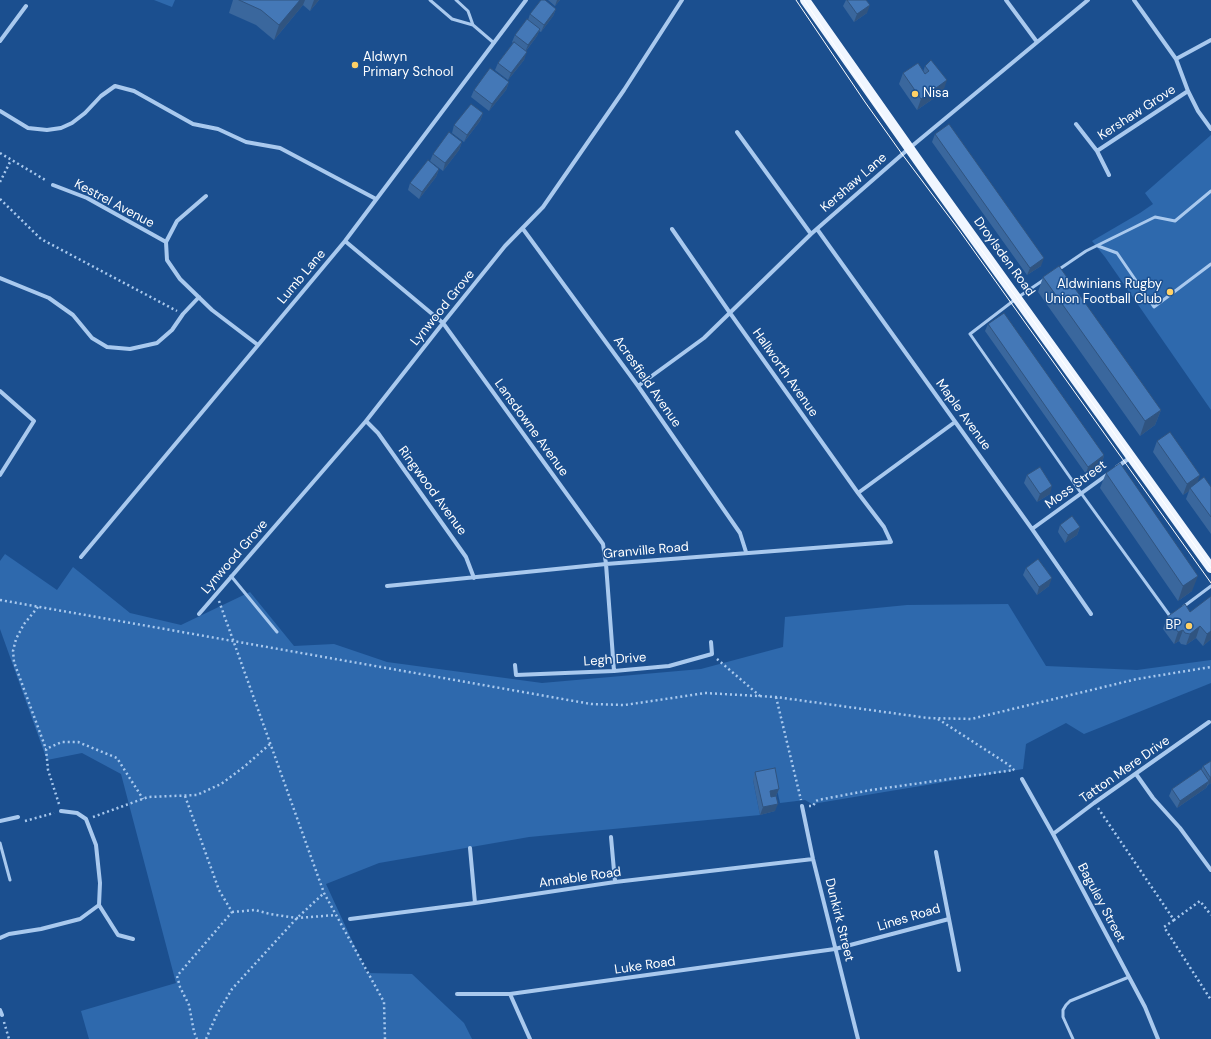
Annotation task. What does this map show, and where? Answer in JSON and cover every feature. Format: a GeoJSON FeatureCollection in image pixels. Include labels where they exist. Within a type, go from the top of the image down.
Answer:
{"type":"FeatureCollection","features":[{"type":"Feature","properties":{"kind":"main road","name":"Droylsden Road"},"geometry":{"type":"LineString","coordinates":[[805,0],[909,148],[1211,568]]}},
{"type":"Feature","properties":{"kind":"street","name":"Lumb Lane"},"geometry":{"type":"LineString","coordinates":[[82,557],[345,241],[526,0]]}},
{"type":"Feature","properties":{"kind":"street","name":"Lynwood Grove"},"geometry":{"type":"LineString","coordinates":[[199,614],[366,421],[442,323],[505,246],[543,207],[624,90],[682,0]]}},
{"type":"Feature","properties":{"kind":"street"},"geometry":{"type":"LineString","coordinates":[[1006,0],[1037,42]]}},
{"type":"Feature","properties":{"kind":"street","name":"Kershaw Lane"},"geometry":{"type":"LineString","coordinates":[[638,386],[704,338],[811,234],[909,148],[1088,0]]}},
{"type":"Feature","properties":{"kind":"street","name":"Kershaw Grove"},"geometry":{"type":"LineString","coordinates":[[1134,0],[1176,58],[1188,91],[1198,111],[1211,129]]}},
{"type":"Feature","properties":{"kind":"street"},"geometry":{"type":"LineString","coordinates":[[0,41],[26,6]]}},
{"type":"Feature","properties":{"kind":"street"},"geometry":{"type":"LineString","coordinates":[[1176,58],[1211,40]]}},
{"type":"Feature","properties":{"kind":"street"},"geometry":{"type":"LineString","coordinates":[[0,111],[28,128],[47,130],[61,128],[72,123],[101,96],[116,86],[134,91],[193,124],[218,129],[246,142],[280,148],[376,199]]}},
{"type":"Feature","properties":{"kind":"street","name":"Kershaw Grove"},"geometry":{"type":"LineString","coordinates":[[1097,151],[1188,91]]}},
{"type":"Feature","properties":{"kind":"street","name":"Kershaw Grove"},"geometry":{"type":"LineString","coordinates":[[1076,124],[1097,151],[1109,175]]}},
{"type":"Feature","properties":{"kind":"street"},"geometry":{"type":"LineString","coordinates":[[737,132],[811,234]]}},
{"type":"Feature","properties":{"kind":"street","name":"Kestrel Avenue"},"geometry":{"type":"LineString","coordinates":[[53,185],[88,198],[166,242]]}},
{"type":"Feature","properties":{"kind":"street"},"geometry":{"type":"LineString","coordinates":[[206,196],[177,221],[166,242],[168,260],[180,279],[212,310],[258,345]]}},
{"type":"Feature","properties":{"kind":"street","name":"Acresfield Avenue"},"geometry":{"type":"LineString","coordinates":[[522,229],[638,386],[740,533],[746,552]]}},
{"type":"Feature","properties":{"kind":"street","name":"Hallworth Avenue"},"geometry":{"type":"LineString","coordinates":[[672,229],[858,493],[884,527]]}},
{"type":"Feature","properties":{"kind":"street","name":"Maple Avenue"},"geometry":{"type":"LineString","coordinates":[[817,229],[1032,528],[1091,614]]}},
{"type":"Feature","properties":{"kind":"street","name":"Lansdowne Avenue"},"geometry":{"type":"LineString","coordinates":[[345,241],[442,323],[603,544],[606,564],[614,671]]}},
{"type":"Feature","properties":{"kind":"street"},"geometry":{"type":"LineString","coordinates":[[0,278],[49,298],[72,315],[92,338],[107,347],[130,349],[157,343],[172,330],[183,314],[199,297]]}},
{"type":"Feature","properties":{"kind":"street"},"geometry":{"type":"LineString","coordinates":[[0,391],[34,420],[0,475]]}},
{"type":"Feature","properties":{"kind":"street","name":"Ringwood Avenue"},"geometry":{"type":"LineString","coordinates":[[366,421],[378,433],[466,557],[474,578]]}},
{"type":"Feature","properties":{"kind":"street"},"geometry":{"type":"LineString","coordinates":[[858,493],[955,422]]}},
{"type":"Feature","properties":{"kind":"street","name":"Moss Street"},"geometry":{"type":"LineString","coordinates":[[1032,528],[1131,457]]}},
{"type":"Feature","properties":{"kind":"street","name":"Granville Road"},"geometry":{"type":"LineString","coordinates":[[387,586],[606,564],[746,552],[892,542],[884,527]]}},
{"type":"Feature","properties":{"kind":"street"},"geometry":{"type":"LineString","coordinates":[[711,642],[712,654]]}},
{"type":"Feature","properties":{"kind":"street","name":"Legh Drive"},"geometry":{"type":"LineString","coordinates":[[515,665],[516,675],[614,671],[670,666],[712,654]]}},
{"type":"Feature","properties":{"kind":"street","name":"Tatton Mere Drive"},"geometry":{"type":"LineString","coordinates":[[1053,834],[1094,803],[1209,722]]}},
{"type":"Feature","properties":{"kind":"street"},"geometry":{"type":"LineString","coordinates":[[1136,774],[1153,798],[1180,828],[1211,870]]}},
{"type":"Feature","properties":{"kind":"street","name":"Baguley Street"},"geometry":{"type":"LineString","coordinates":[[1022,779],[1145,1007],[1158,1039]]}},
{"type":"Feature","properties":{"kind":"street","name":"Dunkirk Street"},"geometry":{"type":"LineString","coordinates":[[802,806],[813,860],[858,1039]]}},
{"type":"Feature","properties":{"kind":"street"},"geometry":{"type":"LineString","coordinates":[[61,811],[77,813],[86,819],[96,845],[100,883],[99,905],[118,935],[133,939]]}},
{"type":"Feature","properties":{"kind":"street"},"geometry":{"type":"LineString","coordinates":[[0,821],[18,817]]}},
{"type":"Feature","properties":{"kind":"street"},"geometry":{"type":"LineString","coordinates":[[611,837],[615,882]]}},
{"type":"Feature","properties":{"kind":"street"},"geometry":{"type":"LineString","coordinates":[[470,848],[475,903]]}},
{"type":"Feature","properties":{"kind":"street","name":"Lines Road"},"geometry":{"type":"LineString","coordinates":[[835,949],[949,919],[936,852]]}},
{"type":"Feature","properties":{"kind":"street","name":"Annable Road"},"geometry":{"type":"LineString","coordinates":[[350,919],[475,903],[615,882],[813,860]]}},
{"type":"Feature","properties":{"kind":"street"},"geometry":{"type":"LineString","coordinates":[[0,938],[9,934],[41,929],[80,918],[99,905]]}},
{"type":"Feature","properties":{"kind":"street"},"geometry":{"type":"LineString","coordinates":[[949,919],[959,970]]}},
{"type":"Feature","properties":{"kind":"street","name":"Luke Road"},"geometry":{"type":"LineString","coordinates":[[457,994],[510,994],[835,949]]}},
{"type":"Feature","properties":{"kind":"street"},"geometry":{"type":"LineString","coordinates":[[510,994],[530,1039]]}},
{"type":"Feature","properties":{"kind":"street"},"geometry":{"type":"LineString","coordinates":[[0,1010],[2,1015]]}},
{"type":"Feature","properties":{"kind":"lane"},"geometry":{"type":"LineString","coordinates":[[430,0],[452,19],[473,25],[494,43]]}},
{"type":"Feature","properties":{"kind":"lane"},"geometry":{"type":"LineString","coordinates":[[456,0],[468,11],[473,25]]}},
{"type":"Feature","properties":{"kind":"lane"},"geometry":{"type":"LineString","coordinates":[[1055,272],[1086,251],[1155,217],[1175,221],[1211,191]]}},
{"type":"Feature","properties":{"kind":"lane"},"geometry":{"type":"LineString","coordinates":[[1098,246],[1116,253],[1154,307],[1211,264]]}},
{"type":"Feature","properties":{"kind":"lane"},"geometry":{"type":"LineString","coordinates":[[1048,276],[970,334],[1081,493],[1170,616],[1176,612]]}},
{"type":"Feature","properties":{"kind":"lane"},"geometry":{"type":"LineString","coordinates":[[231,576],[277,632]]}},
{"type":"Feature","properties":{"kind":"lane"},"geometry":{"type":"LineString","coordinates":[[1182,607],[1211,586]]}},
{"type":"Feature","properties":{"kind":"lane"},"geometry":{"type":"LineString","coordinates":[[0,843],[10,880]]}},
{"type":"Feature","properties":{"kind":"lane"},"geometry":{"type":"LineString","coordinates":[[1072,1039],[1063,1017],[1063,1010],[1066,1005],[1070,1001],[1129,977]]}},
{"type":"Feature","properties":{"kind":"path"},"geometry":{"type":"LineString","coordinates":[[0,153],[53,185]]}},
{"type":"Feature","properties":{"kind":"path"},"geometry":{"type":"LineString","coordinates":[[0,182],[11,160]]}},
{"type":"Feature","properties":{"kind":"path"},"geometry":{"type":"LineString","coordinates":[[0,199],[41,239],[183,314]]}},
{"type":"Feature","properties":{"kind":"path"},"geometry":{"type":"LineString","coordinates":[[216,593],[324,893],[384,1002],[385,1039]]}},
{"type":"Feature","properties":{"kind":"path"},"geometry":{"type":"LineString","coordinates":[[18,817],[25,822],[61,811],[48,770],[46,749],[14,662],[13,651],[16,639],[24,624],[39,607]]}},
{"type":"Feature","properties":{"kind":"path"},"geometry":{"type":"LineString","coordinates":[[712,654],[760,696]]}},
{"type":"Feature","properties":{"kind":"path"},"geometry":{"type":"LineString","coordinates":[[776,697],[802,806],[813,806],[816,800],[871,790],[1014,770]]}},
{"type":"Feature","properties":{"kind":"path"},"geometry":{"type":"LineString","coordinates":[[937,718],[1009,765],[1022,779]]}},
{"type":"Feature","properties":{"kind":"path"},"geometry":{"type":"LineString","coordinates":[[46,749],[62,742],[78,742],[118,758],[143,799]]}},
{"type":"Feature","properties":{"kind":"path"},"geometry":{"type":"LineString","coordinates":[[86,819],[148,797],[197,796],[221,784],[245,766],[270,744]]}},
{"type":"Feature","properties":{"kind":"path"},"geometry":{"type":"LineString","coordinates":[[185,796],[219,890],[232,912]]}},
{"type":"Feature","properties":{"kind":"path"},"geometry":{"type":"LineString","coordinates":[[1094,803],[1174,920]]}},
{"type":"Feature","properties":{"kind":"path"},"geometry":{"type":"LineString","coordinates":[[206,1039],[217,1014],[232,988],[297,918],[324,893]]}},
{"type":"Feature","properties":{"kind":"path"},"geometry":{"type":"LineString","coordinates":[[1211,915],[1200,901],[1164,927],[1211,1000]]}},
{"type":"Feature","properties":{"kind":"path"},"geometry":{"type":"LineString","coordinates":[[196,1039],[188,1005],[177,976],[232,912],[255,910],[297,918],[336,915]]}},
{"type":"Feature","properties":{"kind":"path"},"geometry":{"type":"LineString","coordinates":[[2,1015],[9,1039]]}},
{"type":"Feature","properties":{"kind":"shaded area"},"geometry":{"type":"Polygon","coordinates":[[[154,0],[175,0],[172,7],[154,0]]]}},
{"type":"Feature","properties":{"kind":"shaded area","name":"Aldwinians Rugby Union Football Club"},"geometry":{"type":"Polygon","coordinates":[[[1211,135],[1211,410],[1105,257],[1092,241],[1153,204],[1145,193],[1211,135]]]}},
{"type":"Feature","properties":{"kind":"shaded area"},"geometry":{"type":"Polygon","coordinates":[[[5,554],[57,590],[73,567],[130,613],[181,625],[250,592],[294,646],[334,644],[387,662],[542,683],[701,669],[783,647],[785,617],[907,605],[1008,604],[1046,666],[1137,670],[1211,660],[1211,683],[1084,734],[1066,723],[1026,744],[1023,769],[812,804],[805,800],[780,803],[774,776],[753,780],[760,815],[529,837],[379,863],[326,884],[367,973],[412,974],[464,1023],[472,1039],[89,1039],[81,1011],[176,983],[121,774],[82,753],[47,760],[0,629],[0,561],[5,554]]]}},
{"type":"Feature","properties":{"kind":"building"},"geometry":{"type":"Polygon","coordinates":[[[239,0],[300,0],[279,25],[261,10],[239,0]]]}},
{"type":"Feature","properties":{"kind":"building"},"geometry":{"type":"Polygon","coordinates":[[[541,0],[545,0],[556,9],[544,25],[530,14],[541,0]]]}},
{"type":"Feature","properties":{"kind":"building"},"geometry":{"type":"Polygon","coordinates":[[[847,0],[866,0],[870,5],[857,14],[847,0]]]}},
{"type":"Feature","properties":{"kind":"building"},"geometry":{"type":"Polygon","coordinates":[[[527,19],[540,29],[528,45],[515,35],[527,19]]]}},
{"type":"Feature","properties":{"kind":"building"},"geometry":{"type":"Polygon","coordinates":[[[514,42],[527,52],[511,73],[498,63],[514,42]]]}},
{"type":"Feature","properties":{"kind":"building"},"geometry":{"type":"Polygon","coordinates":[[[931,60],[947,80],[921,99],[903,73],[918,63],[925,74],[929,71],[925,66],[931,60]]]}},
{"type":"Feature","properties":{"kind":"building"},"geometry":{"type":"Polygon","coordinates":[[[490,68],[509,82],[492,104],[474,90],[490,68]]]}},
{"type":"Feature","properties":{"kind":"building"},"geometry":{"type":"Polygon","coordinates":[[[471,104],[483,113],[467,135],[454,125],[471,104]]]}},
{"type":"Feature","properties":{"kind":"building"},"geometry":{"type":"Polygon","coordinates":[[[949,124],[1044,258],[1030,268],[935,134],[949,124]]]}},
{"type":"Feature","properties":{"kind":"building"},"geometry":{"type":"Polygon","coordinates":[[[449,132],[462,142],[445,163],[433,154],[449,132]]]}},
{"type":"Feature","properties":{"kind":"building"},"geometry":{"type":"Polygon","coordinates":[[[428,160],[439,169],[422,192],[410,183],[428,160]]]}},
{"type":"Feature","properties":{"kind":"building"},"geometry":{"type":"Polygon","coordinates":[[[1059,266],[1161,410],[1145,421],[1043,277],[1059,266]]]}},
{"type":"Feature","properties":{"kind":"building"},"geometry":{"type":"Polygon","coordinates":[[[1004,313],[1104,455],[1088,467],[988,324],[1004,313]]]}},
{"type":"Feature","properties":{"kind":"building"},"geometry":{"type":"Polygon","coordinates":[[[1170,432],[1200,475],[1187,484],[1157,441],[1170,432]]]}},
{"type":"Feature","properties":{"kind":"building"},"geometry":{"type":"Polygon","coordinates":[[[1120,463],[1198,576],[1183,586],[1106,473],[1120,463]]]}},
{"type":"Feature","properties":{"kind":"building"},"geometry":{"type":"Polygon","coordinates":[[[1040,467],[1052,486],[1040,494],[1027,475],[1040,467]]]}},
{"type":"Feature","properties":{"kind":"building"},"geometry":{"type":"Polygon","coordinates":[[[1204,477],[1211,487],[1211,517],[1190,488],[1204,477]]]}},
{"type":"Feature","properties":{"kind":"building"},"geometry":{"type":"Polygon","coordinates":[[[1072,516],[1080,527],[1068,535],[1060,525],[1072,516]]]}},
{"type":"Feature","properties":{"kind":"building"},"geometry":{"type":"Polygon","coordinates":[[[1038,559],[1052,578],[1039,587],[1026,568],[1038,559]]]}},
{"type":"Feature","properties":{"kind":"building"},"geometry":{"type":"Polygon","coordinates":[[[1211,596],[1211,631],[1207,634],[1200,626],[1190,634],[1185,633],[1183,630],[1178,632],[1167,617],[1185,604],[1190,612],[1211,596]]]}},
{"type":"Feature","properties":{"kind":"building"},"geometry":{"type":"Polygon","coordinates":[[[1211,761],[1211,777],[1210,777],[1203,766],[1211,761]]]}},
{"type":"Feature","properties":{"kind":"building"},"geometry":{"type":"Polygon","coordinates":[[[775,768],[779,789],[770,791],[771,797],[776,796],[778,804],[763,807],[755,772],[775,768]]]}},
{"type":"Feature","properties":{"kind":"building"},"geometry":{"type":"Polygon","coordinates":[[[1201,769],[1209,781],[1180,801],[1172,789],[1201,769]]]}},
{"type":"Feature","properties":{"kind":"tram line"},"geometry":{"type":"LineString","coordinates":[[796,0],[902,154],[959,230],[1211,583]]}},
{"type":"Feature","properties":{"kind":"tram line"},"geometry":{"type":"LineString","coordinates":[[804,0],[887,123]]}},
{"type":"Feature","properties":{"kind":"tram line"},"geometry":{"type":"LineString","coordinates":[[968,232],[1211,568]]}},
{"type":"Feature","properties":{"kind":"place","name":"Aldwyn Primary School"},"geometry":{"type":"Point","coordinates":[355,65]}},
{"type":"Feature","properties":{"kind":"place","name":"Nisa"},"geometry":{"type":"Point","coordinates":[915,94]}},
{"type":"Feature","properties":{"kind":"place","name":"Aldwinians Rugby Union Football Club"},"geometry":{"type":"Point","coordinates":[1170,292]}},
{"type":"Feature","properties":{"kind":"place","name":"BP"},"geometry":{"type":"Point","coordinates":[1189,626]}}]}
